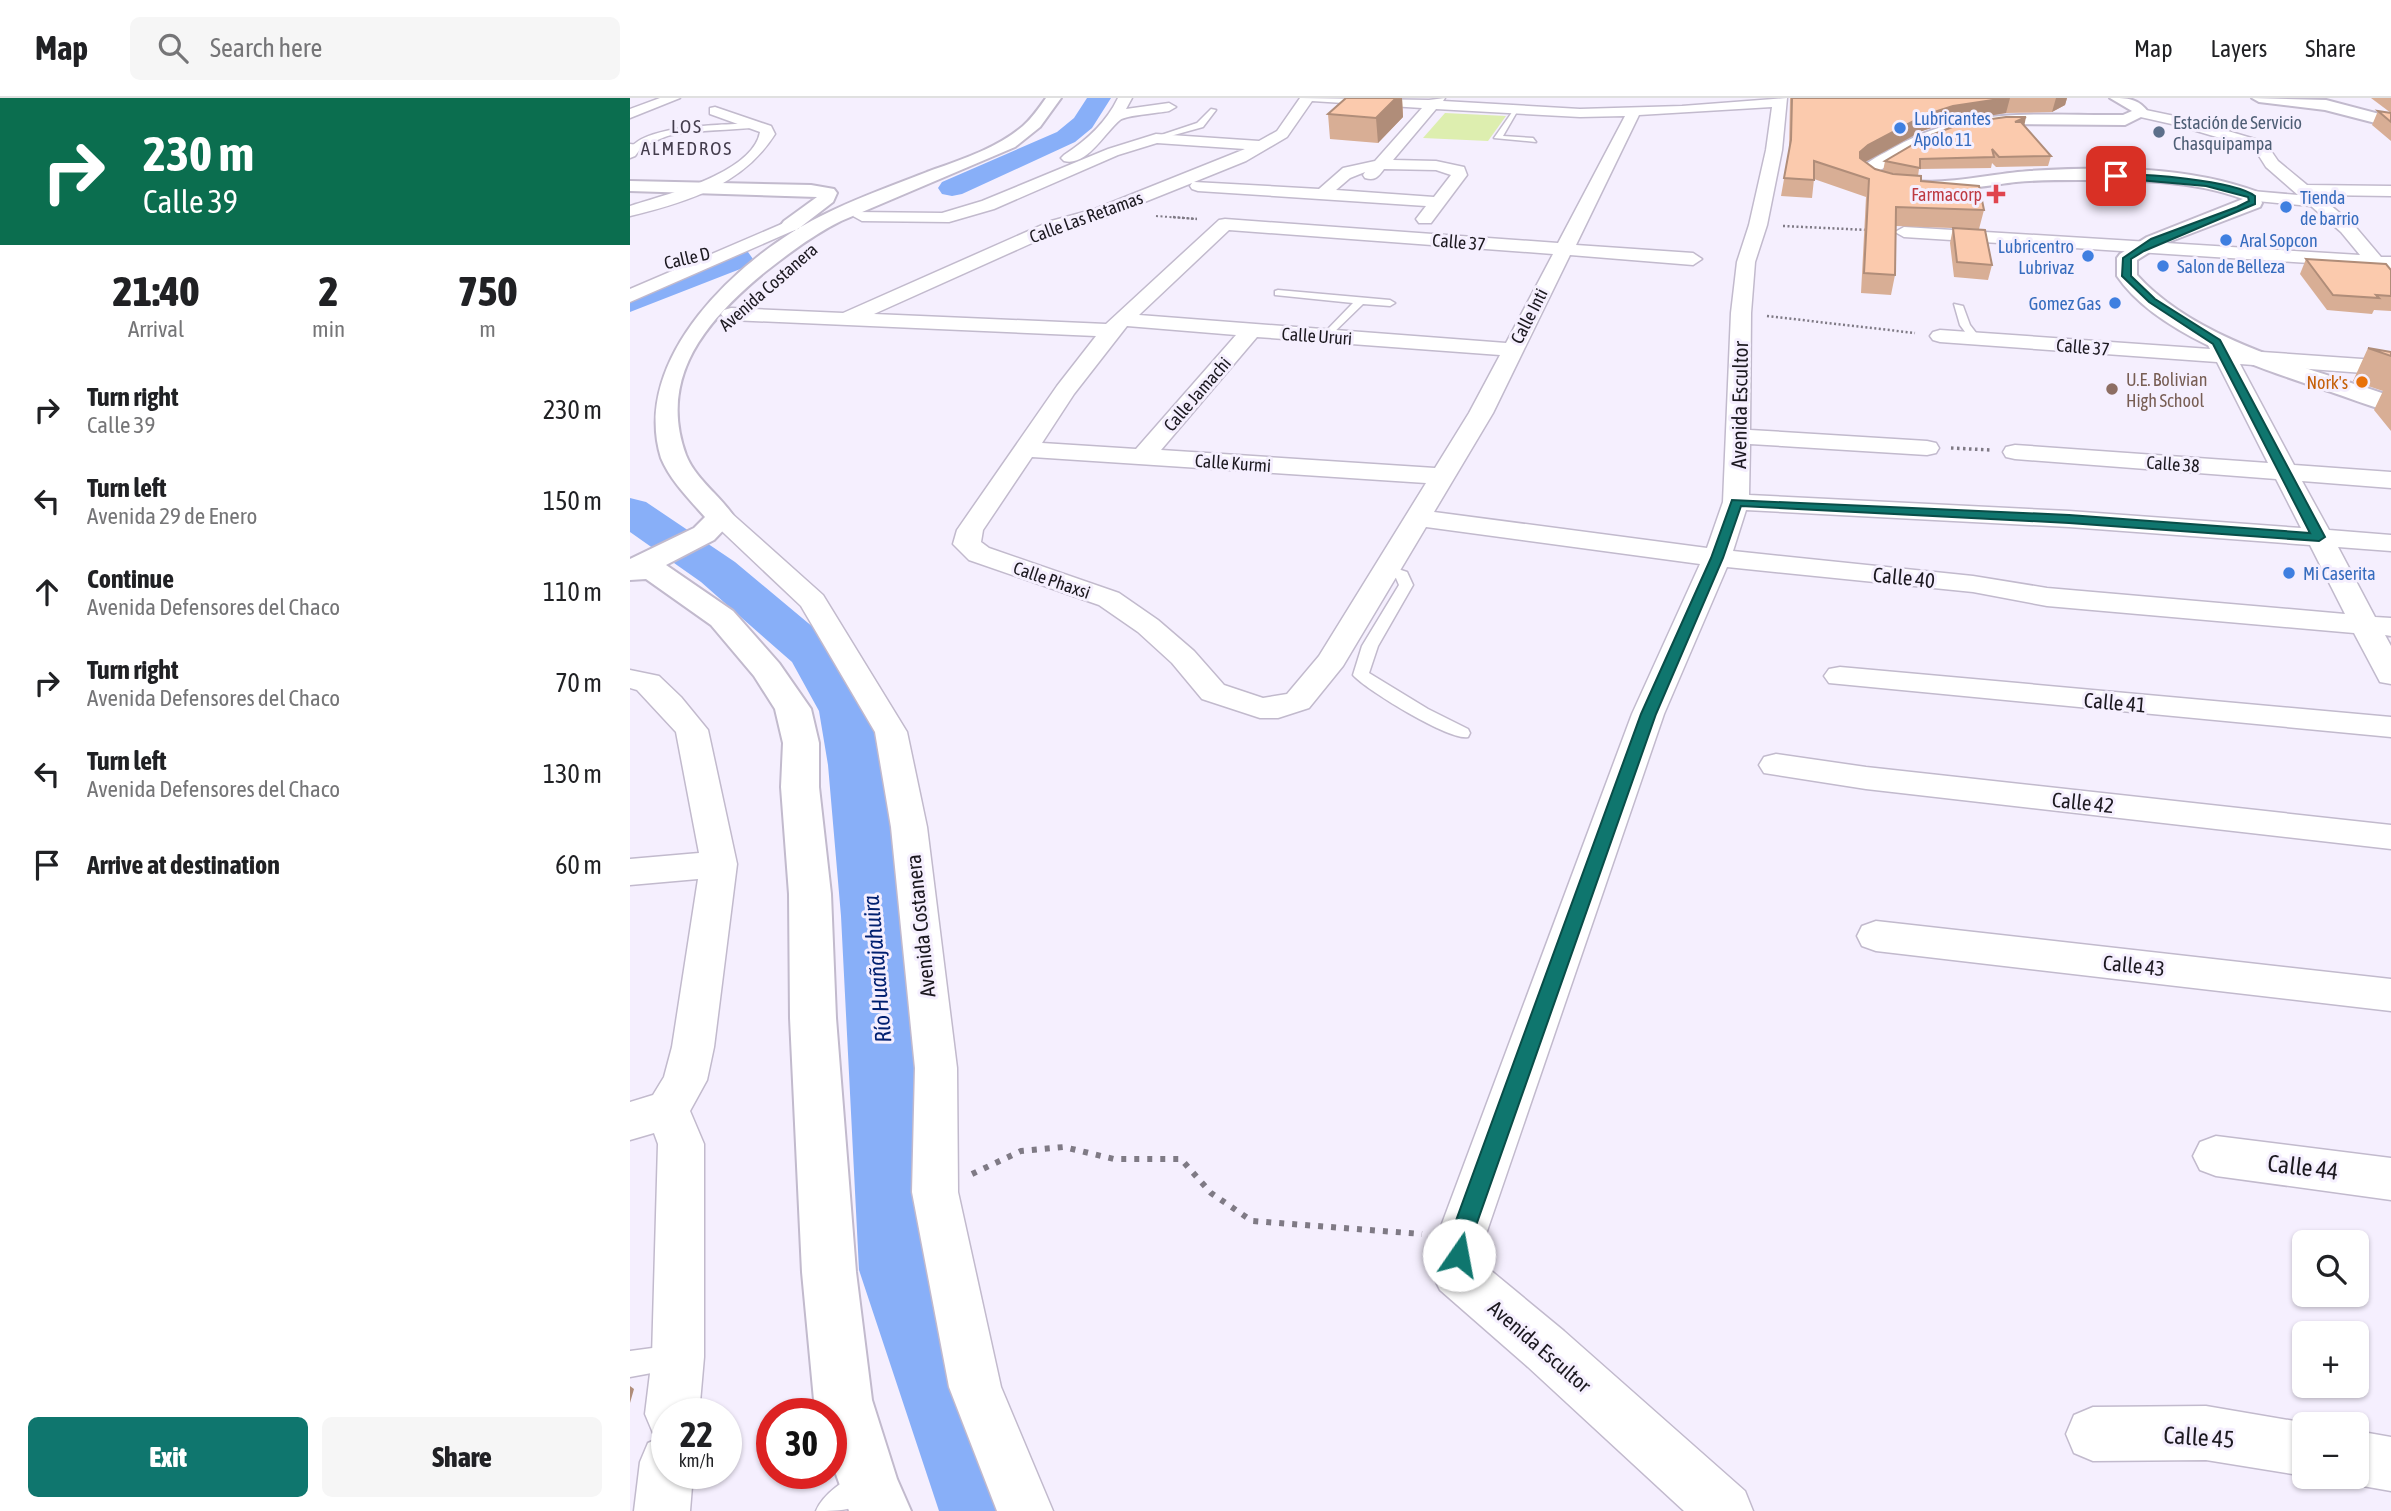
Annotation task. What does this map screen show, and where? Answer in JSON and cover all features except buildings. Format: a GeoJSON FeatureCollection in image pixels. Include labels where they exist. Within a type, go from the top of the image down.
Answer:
{"type":"FeatureCollection","features":[{"type":"Feature","properties":{"kind":"main road","name":"Avenida Costanera"},"geometry":{"type":"LineString","coordinates":[[791,234],[988,155],[1027,131],[1054,98]]}},
{"type":"Feature","properties":{"kind":"main road","name":"Avenida Costanera"},"geometry":{"type":"LineString","coordinates":[[665,409],[707,344],[732,314],[794,260],[862,216],[963,175],[1037,138],[1051,126],[1071,98]]}},
{"type":"Feature","properties":{"kind":"main road"},"geometry":{"type":"LineString","coordinates":[[2117,98],[2135,105],[2141,113],[2125,120],[2012,119],[1962,125],[1934,134],[1872,167],[1868,171],[1869,175],[1888,183],[1914,186],[2040,175],[2137,177],[2206,183],[2242,191],[2252,196],[2253,202],[2154,241],[2127,258],[2127,276],[2135,287],[2222,350],[2391,404]]}},
{"type":"Feature","properties":{"kind":"main road"},"geometry":{"type":"LineString","coordinates":[[2263,98],[2307,99],[2391,122]]}},
{"type":"Feature","properties":{"kind":"main road","name":"Avenida Costanera"},"geometry":{"type":"LineString","coordinates":[[630,186],[811,190],[828,193],[827,198],[809,209],[791,234],[732,288],[699,323],[682,349],[668,382],[665,409],[673,455],[691,483],[712,526]]}},
{"type":"Feature","properties":{"kind":"main road","name":"Avenida Costanera"},"geometry":{"type":"LineString","coordinates":[[809,209],[816,214],[833,217],[862,216]]}},
{"type":"Feature","properties":{"kind":"main road"},"geometry":{"type":"LineString","coordinates":[[732,288],[721,306],[724,312],[732,314]]}},
{"type":"Feature","properties":{"kind":"main road"},"geometry":{"type":"LineString","coordinates":[[2301,376],[2333,394],[2391,415]]}},
{"type":"Feature","properties":{"kind":"main road"},"geometry":{"type":"LineString","coordinates":[[639,567],[712,526]]}},
{"type":"Feature","properties":{"kind":"main road"},"geometry":{"type":"LineString","coordinates":[[639,567],[657,572],[722,618],[767,670],[793,709],[801,743],[800,787],[810,894],[813,1018],[829,1272],[843,1400],[874,1496]]}},
{"type":"Feature","properties":{"kind":"street"},"geometry":{"type":"LineString","coordinates":[[630,114],[673,98]]}},
{"type":"Feature","properties":{"kind":"street"},"geometry":{"type":"LineString","coordinates":[[1047,180],[1034,175],[1085,149],[1118,115],[1125,98]]}},
{"type":"Feature","properties":{"kind":"street","name":"Calle Las Retamas"},"geometry":{"type":"LineString","coordinates":[[848,318],[1057,225],[1101,213],[1203,175],[1264,146],[1282,134],[1307,98]]}},
{"type":"Feature","properties":{"kind":"street"},"geometry":{"type":"LineString","coordinates":[[1315,98],[1436,102],[1515,110],[1634,112],[1780,100]]}},
{"type":"Feature","properties":{"kind":"street","name":"Avenida Escultor"},"geometry":{"type":"LineString","coordinates":[[1725,1511],[1546,1349],[1457,1274],[1461,1237],[1648,714],[1717,558],[1737,502],[1741,313],[1746,262],[1758,225],[1774,150],[1780,100]]}},
{"type":"Feature","properties":{"kind":"street"},"geometry":{"type":"LineString","coordinates":[[1352,196],[1436,102]]}},
{"type":"Feature","properties":{"kind":"street"},"geometry":{"type":"LineString","coordinates":[[1118,115],[1169,107]]}},
{"type":"Feature","properties":{"kind":"street"},"geometry":{"type":"LineString","coordinates":[[630,211],[704,187],[742,166],[761,147],[768,134],[766,129],[715,111]]}},
{"type":"Feature","properties":{"kind":"street","name":"Calle Inti"},"geometry":{"type":"LineString","coordinates":[[1418,518],[1481,412],[1634,112]]}},
{"type":"Feature","properties":{"kind":"street"},"geometry":{"type":"LineString","coordinates":[[2141,113],[2179,121],[2260,145],[2272,164],[2347,228],[2383,263],[2391,279]]}},
{"type":"Feature","properties":{"kind":"street"},"geometry":{"type":"LineString","coordinates":[[862,216],[943,218],[988,205],[1113,152],[1156,138],[1264,146]]}},
{"type":"Feature","properties":{"kind":"street"},"geometry":{"type":"LineString","coordinates":[[1324,194],[1350,171],[1382,164],[1458,170],[1460,174],[1409,239]]}},
{"type":"Feature","properties":{"kind":"street"},"geometry":{"type":"LineString","coordinates":[[1198,186],[1438,202]]}},
{"type":"Feature","properties":{"kind":"street"},"geometry":{"type":"LineString","coordinates":[[2252,196],[2391,191]]}},
{"type":"Feature","properties":{"kind":"street","name":"Calle 37"},"geometry":{"type":"LineString","coordinates":[[1225,224],[1693,259]]}},
{"type":"Feature","properties":{"kind":"street","name":"Calle Phaxsi"},"geometry":{"type":"LineString","coordinates":[[1225,224],[1117,325],[1065,391],[1025,449],[970,530],[967,544],[979,554],[1109,599],[1148,626],[1183,657],[1213,692],[1260,708],[1278,708],[1298,701],[1332,660],[1418,518]]}},
{"type":"Feature","properties":{"kind":"street"},"geometry":{"type":"LineString","coordinates":[[1904,232],[2383,263]]}},
{"type":"Feature","properties":{"kind":"street"},"geometry":{"type":"LineString","coordinates":[[630,296],[746,248],[791,234]]}},
{"type":"Feature","properties":{"kind":"street","name":"Calle D"},"geometry":{"type":"LineString","coordinates":[[654,266],[692,256],[746,248]]}},
{"type":"Feature","properties":{"kind":"street","name":"Calle Ururi"},"geometry":{"type":"LineString","coordinates":[[732,314],[1251,331],[1512,350]]}},
{"type":"Feature","properties":{"kind":"street","name":"Calle Jamachi"},"geometry":{"type":"LineString","coordinates":[[1142,457],[1251,331]]}},
{"type":"Feature","properties":{"kind":"street","name":"Calle 37"},"geometry":{"type":"LineString","coordinates":[[1940,336],[2222,350]]}},
{"type":"Feature","properties":{"kind":"street"},"geometry":{"type":"LineString","coordinates":[[2222,350],[2319,537],[2377,626],[2391,675]]}},
{"type":"Feature","properties":{"kind":"street"},"geometry":{"type":"LineString","coordinates":[[2258,361],[2391,368]]}},
{"type":"Feature","properties":{"kind":"street"},"geometry":{"type":"LineString","coordinates":[[1739,436],[1927,448]]}},
{"type":"Feature","properties":{"kind":"street","name":"Calle Kurmi"},"geometry":{"type":"LineString","coordinates":[[1025,449],[1441,476]]}},
{"type":"Feature","properties":{"kind":"street","name":"Calle 38"},"geometry":{"type":"LineString","coordinates":[[2015,452],[2391,480]]}},
{"type":"Feature","properties":{"kind":"street"},"geometry":{"type":"LineString","coordinates":[[1737,502],[2069,519],[2391,543]]}},
{"type":"Feature","properties":{"kind":"street","name":"Calle 40"},"geometry":{"type":"LineString","coordinates":[[1418,518],[1717,558],[1973,584],[2047,597],[2377,626]]}},
{"type":"Feature","properties":{"kind":"street","name":"Avenida Costanera"},"geometry":{"type":"LineString","coordinates":[[712,526],[813,601],[891,732],[909,827],[936,1068],[935,1192],[975,1387],[1025,1511]]}},
{"type":"Feature","properties":{"kind":"street","name":"Calle 41"},"geometry":{"type":"LineString","coordinates":[[1840,676],[2391,727]]}},
{"type":"Feature","properties":{"kind":"street"},"geometry":{"type":"LineString","coordinates":[[630,679],[648,683],[692,730],[719,864],[693,1047],[684,1080],[649,1116],[681,1144],[678,1357],[674,1398]]}},
{"type":"Feature","properties":{"kind":"street","name":"Calle 42"},"geometry":{"type":"LineString","coordinates":[[1776,765],[1866,778],[2391,836]]}},
{"type":"Feature","properties":{"kind":"street"},"geometry":{"type":"LineString","coordinates":[[630,872],[719,864]]}},
{"type":"Feature","properties":{"kind":"street","name":"Calle 43"},"geometry":{"type":"LineString","coordinates":[[1876,936],[2391,995]]}},
{"type":"Feature","properties":{"kind":"street","name":"Calle 44"},"geometry":{"type":"LineString","coordinates":[[2216,1156],[2391,1179]]}},
{"type":"Feature","properties":{"kind":"street","name":"Calle 45"},"geometry":{"type":"LineString","coordinates":[[2093,1434],[2206,1433],[2292,1448]]}},
{"type":"Feature","properties":{"kind":"street"},"geometry":{"type":"LineString","coordinates":[[2369,1460],[2391,1464]]}},
{"type":"Feature","properties":{"kind":"street"},"geometry":{"type":"LineString","coordinates":[[662,1511],[664,1489]]}},
{"type":"Feature","properties":{"kind":"lane"},"geometry":{"type":"LineString","coordinates":[[1156,138],[1200,125],[1213,110]]}},
{"type":"Feature","properties":{"kind":"lane"},"geometry":{"type":"LineString","coordinates":[[1515,110],[1498,138],[1533,140]]}},
{"type":"Feature","properties":{"kind":"lane"},"geometry":{"type":"LineString","coordinates":[[631,150],[648,138],[756,125]]}},
{"type":"Feature","properties":{"kind":"lane"},"geometry":{"type":"LineString","coordinates":[[1278,293],[1390,303]]}},
{"type":"Feature","properties":{"kind":"lane"},"geometry":{"type":"LineString","coordinates":[[1326,337],[1361,300]]}},
{"type":"Feature","properties":{"kind":"lane"},"geometry":{"type":"LineString","coordinates":[[1958,306],[1965,325],[1975,338]]}},
{"type":"Feature","properties":{"kind":"lane"},"geometry":{"type":"LineString","coordinates":[[1386,569],[1402,575],[1406,585],[1370,646],[1361,675],[1422,713],[1462,733]]}},
{"type":"Feature","properties":{"kind":"lane"},"geometry":{"type":"LineString","coordinates":[[630,1364],[678,1357]]}},
{"type":"Feature","properties":{"kind":"lane"},"geometry":{"type":"LineString","coordinates":[[830,1511],[874,1496]]}},
{"type":"Feature","properties":{"kind":"path"},"geometry":{"type":"LineString","coordinates":[[1101,213],[1207,220],[1225,224]]}},
{"type":"Feature","properties":{"kind":"path"},"geometry":{"type":"LineString","coordinates":[[1758,225],[1904,232]]}},
{"type":"Feature","properties":{"kind":"path"},"geometry":{"type":"LineString","coordinates":[[1741,313],[1940,336]]}},
{"type":"Feature","properties":{"kind":"path"},"geometry":{"type":"LineString","coordinates":[[1955,449],[1962,447],[2015,452]]}},
{"type":"Feature","properties":{"kind":"path"},"geometry":{"type":"LineString","coordinates":[[935,1192],[1021,1151],[1064,1147],[1114,1159],[1181,1158],[1211,1193],[1252,1221],[1461,1237]]}},
{"type":"Feature","properties":{"kind":"green space"},"geometry":{"type":"Polygon","coordinates":[[[1445,113],[1506,116],[1488,141],[1423,138],[1445,113]]]}},
{"type":"Feature","properties":{"kind":"waterway","name":"Río Huañajahuira"},"geometry":{"type":"LineString","coordinates":[[952,188],[1066,137],[1083,123],[1099,98]]}},
{"type":"Feature","properties":{"kind":"waterway","name":"Río Huañajahuira"},"geometry":{"type":"LineString","coordinates":[[630,302],[677,280],[737,259]]}},
{"type":"Feature","properties":{"kind":"waterway","name":"Río Huañajahuira"},"geometry":{"type":"LineString","coordinates":[[630,511],[718,572],[814,654],[846,711],[857,765],[874,916],[901,1270],[987,1511]]}},
{"type":"Feature","properties":{"kind":"place","name":"Lubricantes Apolo 11"},"geometry":{"type":"Point","coordinates":[1900,128]}},
{"type":"Feature","properties":{"kind":"place","name":"Estación de Servicio Chasquipampa"},"geometry":{"type":"Point","coordinates":[2159,132]}},
{"type":"Feature","properties":{"kind":"place","name":"Farmacorp"},"geometry":{"type":"Point","coordinates":[1996,194]}},
{"type":"Feature","properties":{"kind":"place","name":"Tienda de barrio"},"geometry":{"type":"Point","coordinates":[2286,207]}},
{"type":"Feature","properties":{"kind":"place","name":"Aral Sopcon"},"geometry":{"type":"Point","coordinates":[2226,240]}},
{"type":"Feature","properties":{"kind":"place","name":"Lubricentro Lubrivaz"},"geometry":{"type":"Point","coordinates":[2088,256]}},
{"type":"Feature","properties":{"kind":"place","name":"Salon de Belleza"},"geometry":{"type":"Point","coordinates":[2163,266]}},
{"type":"Feature","properties":{"kind":"place","name":"Gomez Gas"},"geometry":{"type":"Point","coordinates":[2115,303]}},
{"type":"Feature","properties":{"kind":"place","name":"Nork's"},"geometry":{"type":"Point","coordinates":[2362,382]}},
{"type":"Feature","properties":{"kind":"place","name":"U.E. Bolivian High School"},"geometry":{"type":"Point","coordinates":[2112,389]}},
{"type":"Feature","properties":{"kind":"place","name":"Mi Caserita"},"geometry":{"type":"Point","coordinates":[2289,573]}},
{"type":"Feature","properties":{"kind":"district","name":"LOS ALMEDROS"},"geometry":{"type":"Point","coordinates":[687,137]}},
{"type":"Feature","properties":{"kind":"route"},"geometry":{"type":"LineString","coordinates":[[1459,1255],[1461,1237],[1648,714],[1717,558],[1737,502],[2069,519],[2319,537],[2217,342],[2152,300],[2135,287],[2127,276],[2127,258],[2141,249],[2154,241],[2240,209],[2253,202],[2252,196],[2206,183],[2116,176]]}}]}
